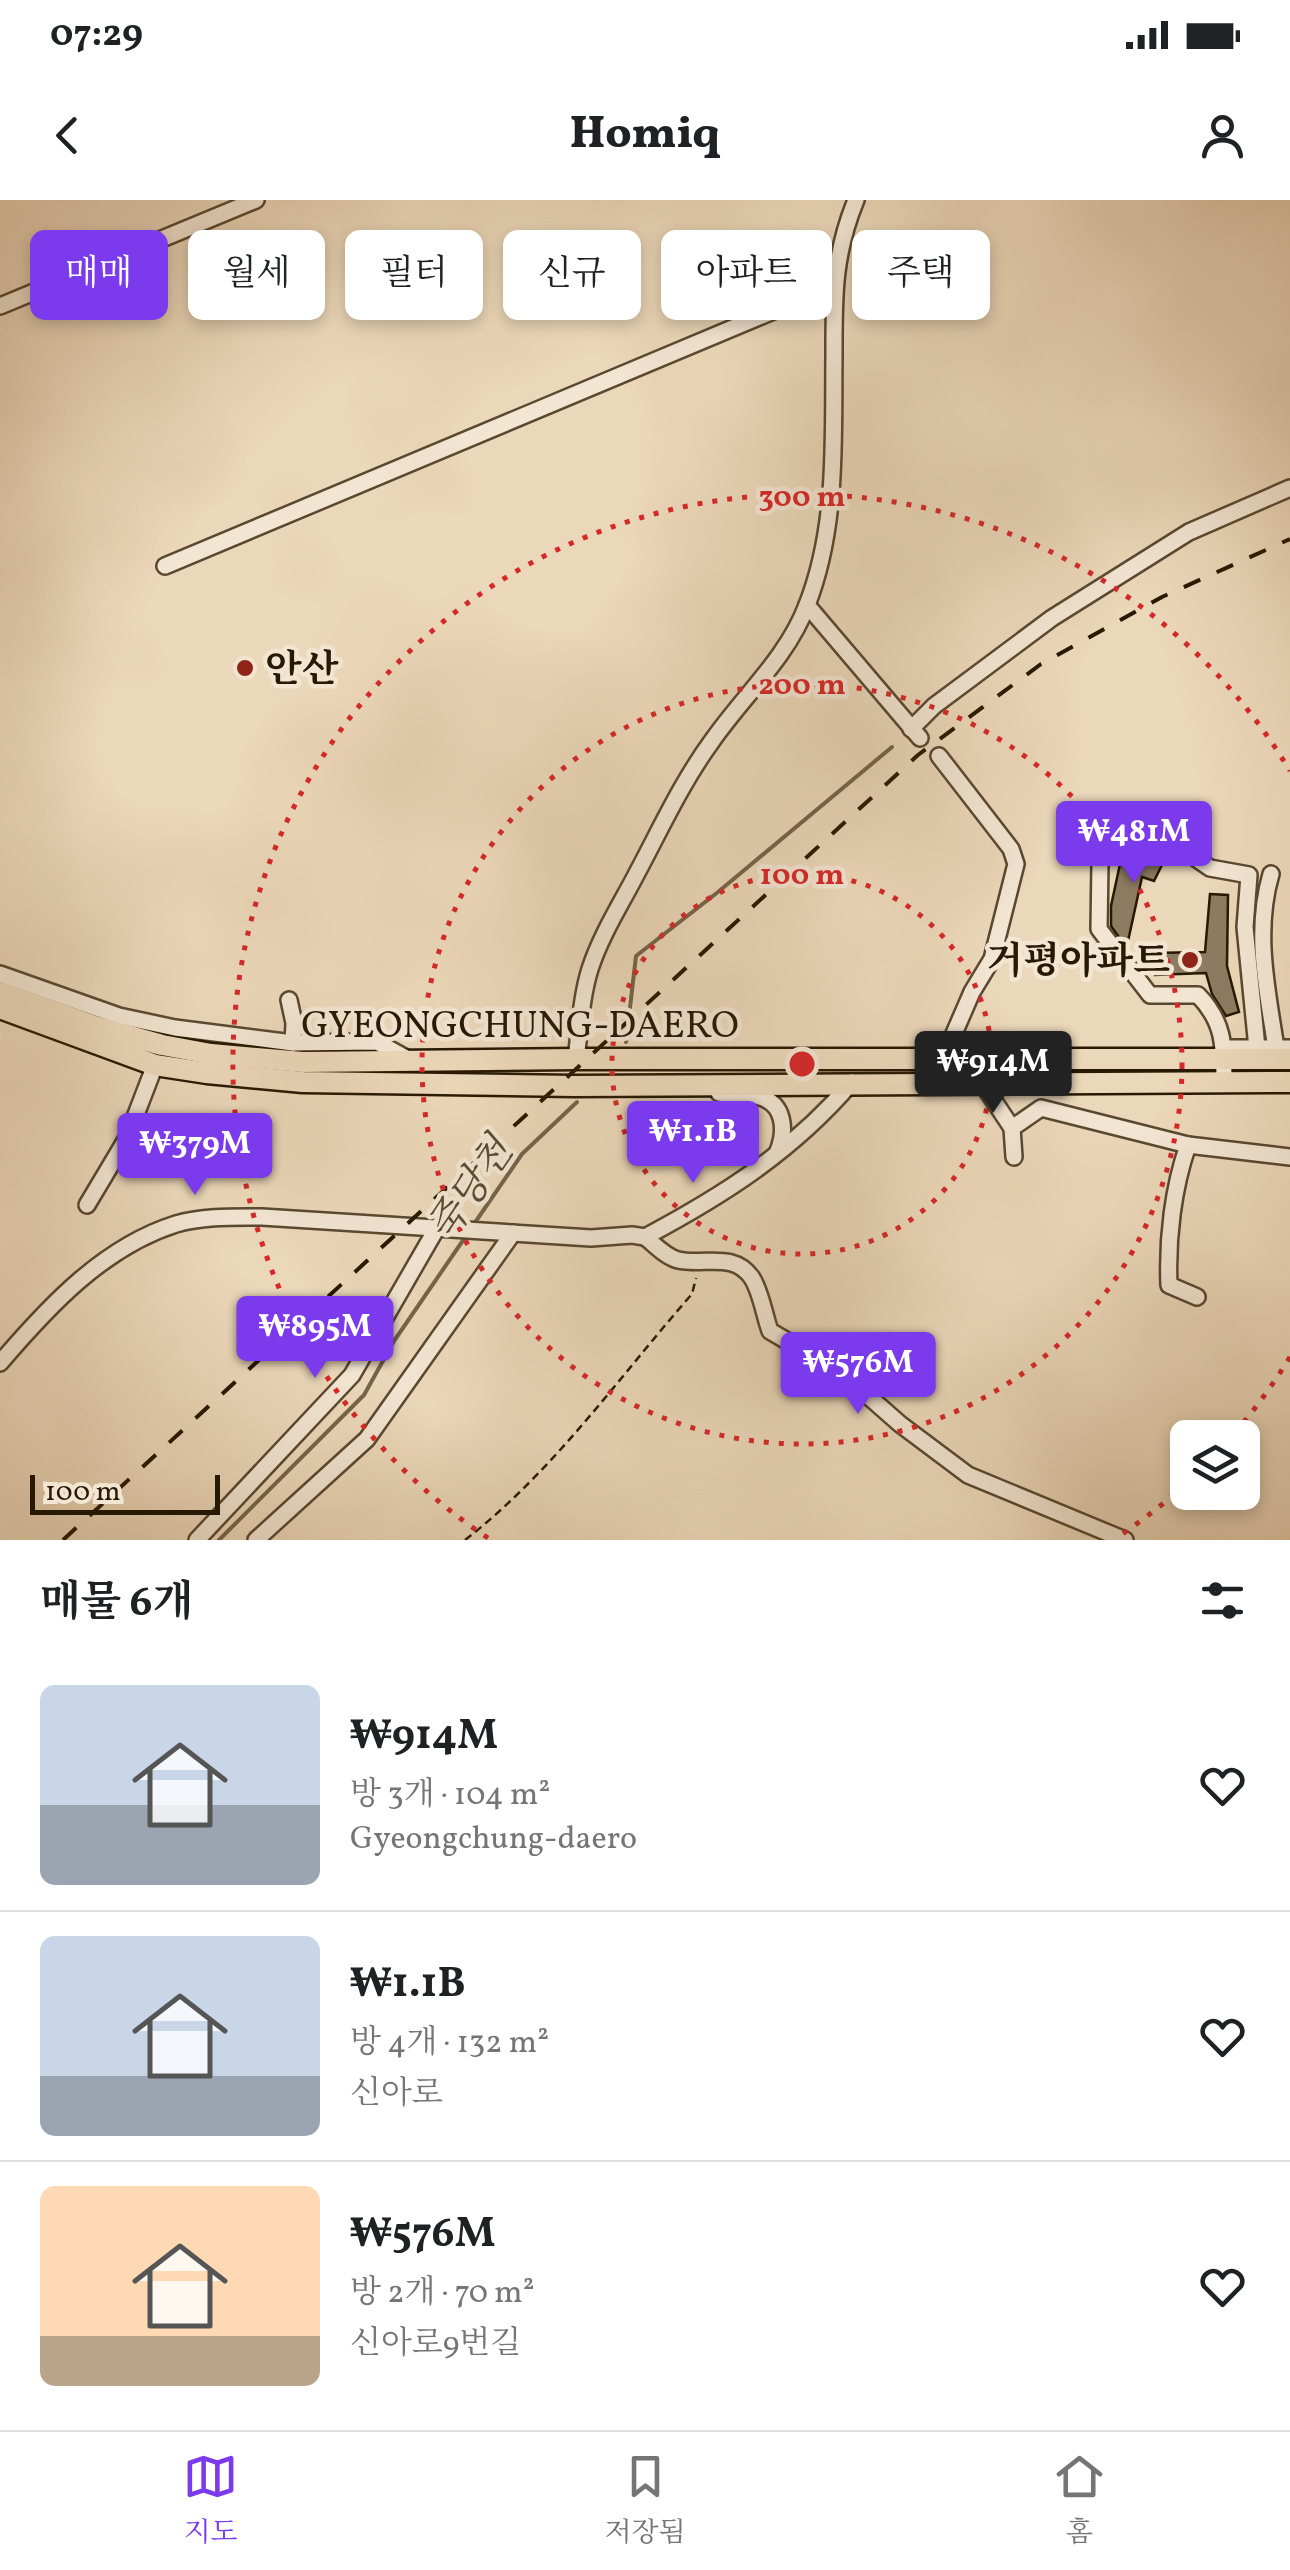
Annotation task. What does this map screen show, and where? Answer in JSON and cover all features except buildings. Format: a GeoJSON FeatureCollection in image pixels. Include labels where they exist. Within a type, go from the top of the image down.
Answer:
{"type":"FeatureCollection","features":[{"type":"Feature","properties":{"kind":"main road","name":"GYEONGCHUNG-DAERO"},"geometry":{"type":"LineString","coordinates":[[0,992],[97,1027],[162,1045],[206,1073],[303,1082],[574,1086],[1041,1084],[1285,1052]]}},
{"type":"Feature","properties":{"kind":"main road","name":"GYEONGCHUNG-DAERO"},"geometry":{"type":"LineString","coordinates":[[0,1008],[211,1054],[304,1062],[943,1059],[1224,1063]]}},
{"type":"Feature","properties":{"kind":"main road"},"geometry":{"type":"LineString","coordinates":[[574,1086],[576,1059]]}},
{"type":"Feature","properties":{"kind":"main road"},"geometry":{"type":"LineString","coordinates":[[852,1082],[853,1059]]}},
{"type":"Feature","properties":{"kind":"main road"},"geometry":{"type":"LineString","coordinates":[[1224,1063],[1255,1082],[1290,1082]]}},
{"type":"Feature","properties":{"kind":"street"},"geometry":{"type":"LineString","coordinates":[[0,306],[256,200]]}},
{"type":"Feature","properties":{"kind":"street"},"geometry":{"type":"LineString","coordinates":[[576,1059],[584,992],[608,928],[691,771],[732,713],[774,665],[807,605],[827,536],[831,500],[833,286],[842,239],[856,200]]}},
{"type":"Feature","properties":{"kind":"street"},"geometry":{"type":"LineString","coordinates":[[165,566],[833,286]]}},
{"type":"Feature","properties":{"kind":"street"},"geometry":{"type":"LineString","coordinates":[[807,605],[915,734],[934,706],[1083,598],[1189,532],[1290,488]]}},
{"type":"Feature","properties":{"kind":"street"},"geometry":{"type":"LineString","coordinates":[[939,756],[1011,849],[1016,864],[992,959],[972,992],[943,1059]]}},
{"type":"Feature","properties":{"kind":"street"},"geometry":{"type":"LineString","coordinates":[[1256,1048],[1245,928],[1249,876],[1210,868],[1143,822],[1129,828],[1100,862],[1099,930],[1150,995],[1198,994],[1214,1012],[1224,1063],[1256,1048],[1285,1052],[1261,950],[1264,899],[1271,874]]}},
{"type":"Feature","properties":{"kind":"street"},"geometry":{"type":"LineString","coordinates":[[0,974],[120,1016],[162,1045],[377,1042],[411,1061]]}},
{"type":"Feature","properties":{"kind":"street"},"geometry":{"type":"LineString","coordinates":[[289,1000],[293,1044]]}},
{"type":"Feature","properties":{"kind":"street"},"geometry":{"type":"LineString","coordinates":[[87,1205],[127,1138],[162,1045]]}},
{"type":"Feature","properties":{"kind":"street"},"geometry":{"type":"LineString","coordinates":[[0,1363],[66,1290],[121,1251],[177,1224],[230,1217],[645,1238],[738,1185],[825,1114],[852,1082]]}},
{"type":"Feature","properties":{"kind":"street"},"geometry":{"type":"LineString","coordinates":[[982,1082],[1012,1128],[1014,1157]]}},
{"type":"Feature","properties":{"kind":"street"},"geometry":{"type":"LineString","coordinates":[[1255,1082],[1290,1094]]}},
{"type":"Feature","properties":{"kind":"street"},"geometry":{"type":"LineString","coordinates":[[1041,1084],[1041,1108]]}},
{"type":"Feature","properties":{"kind":"street"},"geometry":{"type":"LineString","coordinates":[[691,1085],[716,1093],[761,1097],[775,1106],[784,1134],[777,1154]]}},
{"type":"Feature","properties":{"kind":"street"},"geometry":{"type":"LineString","coordinates":[[1012,1128],[1041,1108],[1188,1145],[1290,1156]]}},
{"type":"Feature","properties":{"kind":"street"},"geometry":{"type":"LineString","coordinates":[[1188,1145],[1181,1166],[1168,1256],[1169,1284],[1197,1297]]}},
{"type":"Feature","properties":{"kind":"street"},"geometry":{"type":"LineString","coordinates":[[197,1540],[352,1374],[438,1226]]}},
{"type":"Feature","properties":{"kind":"street"},"geometry":{"type":"LineString","coordinates":[[256,1540],[367,1439],[513,1233]]}},
{"type":"Feature","properties":{"kind":"street"},"geometry":{"type":"LineString","coordinates":[[645,1238],[674,1260],[723,1260],[744,1269],[754,1280],[770,1330],[842,1373],[968,1476],[1124,1540]]}},
{"type":"Feature","properties":{"kind":"path"},"geometry":{"type":"LineString","coordinates":[[465,1540],[496,1516],[624,1377],[692,1294],[700,1262]]}},
{"type":"Feature","properties":{"kind":"waterway","name":"죽당천"},"geometry":{"type":"LineString","coordinates":[[626,1042],[636,956],[892,747]]}},
{"type":"Feature","properties":{"kind":"waterway","name":"죽당천"},"geometry":{"type":"LineString","coordinates":[[474,1224],[522,1154],[577,1102]]}},
{"type":"Feature","properties":{"kind":"waterway","name":"죽당천"},"geometry":{"type":"LineString","coordinates":[[219,1540],[364,1395],[394,1341],[466,1236]]}},
{"type":"Feature","properties":{"kind":"railway"},"geometry":{"type":"LineString","coordinates":[[63,1540],[918,755],[1041,664],[1162,597],[1290,539]]}},
{"type":"Feature","properties":{"kind":"place","name":"안산"},"geometry":{"type":"Point","coordinates":[245,668]}},
{"type":"Feature","properties":{"kind":"place","name":"거평아파트"},"geometry":{"type":"Point","coordinates":[1190,960]}}]}
